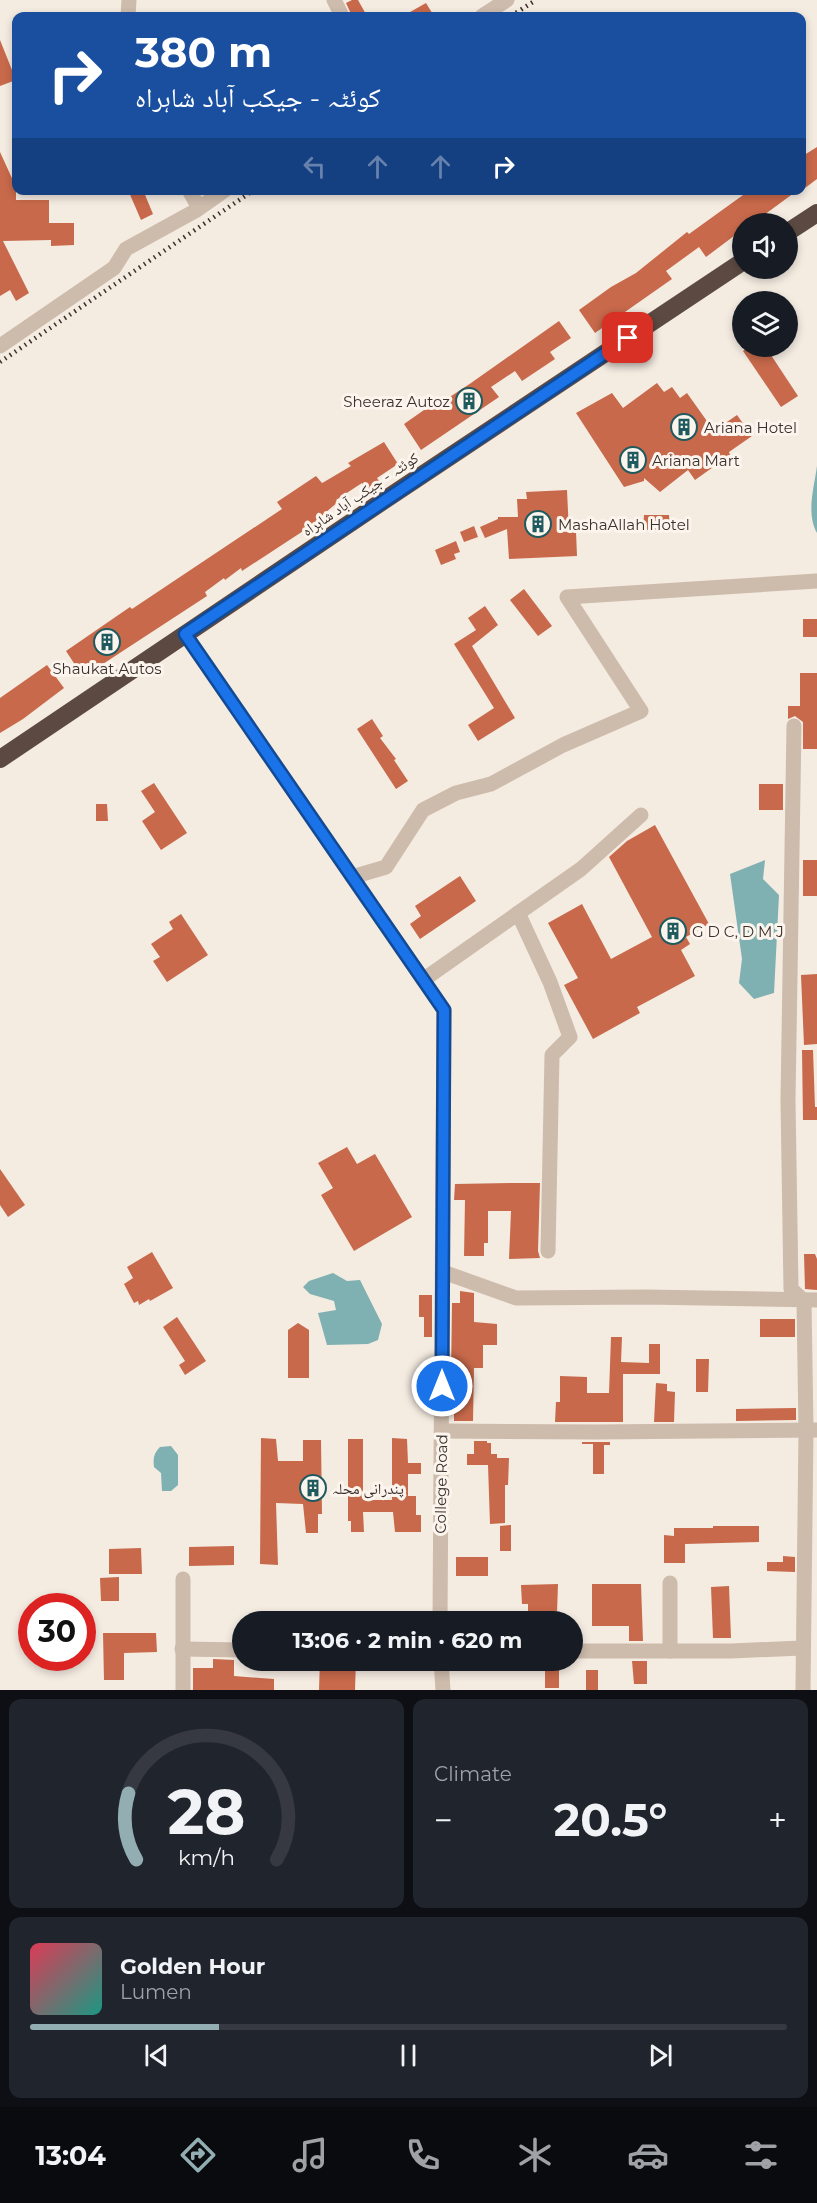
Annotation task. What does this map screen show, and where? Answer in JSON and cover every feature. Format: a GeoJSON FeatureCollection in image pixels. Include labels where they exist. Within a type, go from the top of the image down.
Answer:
{"type":"FeatureCollection","features":[{"type":"Feature","properties":{"kind":"highway"},"geometry":{"type":"LineString","coordinates":[[798,225],[817,213]]}},
{"type":"Feature","properties":{"kind":"highway","name":"کوئٹہ - جیکب آباد شاہراہ"},"geometry":{"type":"LineString","coordinates":[[0,759],[732,269]]}},
{"type":"Feature","properties":{"kind":"street"},"geometry":{"type":"LineString","coordinates":[[488,12],[507,0]]}},
{"type":"Feature","properties":{"kind":"street"},"geometry":{"type":"LineString","coordinates":[[192,195],[199,208]]}},
{"type":"Feature","properties":{"kind":"street"},"geometry":{"type":"LineString","coordinates":[[0,346],[114,268],[126,249],[218,195]]}},
{"type":"Feature","properties":{"kind":"street"},"geometry":{"type":"LineString","coordinates":[[352,877],[386,867],[423,810],[456,793],[491,784],[563,745],[641,711],[567,597],[817,581]]}},
{"type":"Feature","properties":{"kind":"street","name":"College Road"},"geometry":{"type":"LineString","coordinates":[[185,634],[444,1010],[440,1611]]}},
{"type":"Feature","properties":{"kind":"street"},"geometry":{"type":"LineString","coordinates":[[794,726],[788,1100],[791,1289],[811,1300]]}},
{"type":"Feature","properties":{"kind":"street"},"geometry":{"type":"LineString","coordinates":[[423,980],[581,869],[641,815]]}},
{"type":"Feature","properties":{"kind":"street"},"geometry":{"type":"LineString","coordinates":[[518,913],[550,982],[570,1037],[552,1055],[548,1251]]}},
{"type":"Feature","properties":{"kind":"street"},"geometry":{"type":"LineString","coordinates":[[443,1272],[516,1298],[646,1297],[811,1300]]}},
{"type":"Feature","properties":{"kind":"street"},"geometry":{"type":"LineString","coordinates":[[803,1690],[802,1648],[812,1430],[811,1300]]}},
{"type":"Feature","properties":{"kind":"street"},"geometry":{"type":"LineString","coordinates":[[442,1431],[812,1430]]}},
{"type":"Feature","properties":{"kind":"street"},"geometry":{"type":"LineString","coordinates":[[183,1579],[183,1690]]}},
{"type":"Feature","properties":{"kind":"street"},"geometry":{"type":"LineString","coordinates":[[670,1583],[670,1651]]}},
{"type":"Feature","properties":{"kind":"street"},"geometry":{"type":"LineString","coordinates":[[583,1651],[802,1648]]}},
{"type":"Feature","properties":{"kind":"street"},"geometry":{"type":"LineString","coordinates":[[182,1649],[232,1650]]}},
{"type":"Feature","properties":{"kind":"street"},"geometry":{"type":"LineString","coordinates":[[442,1671],[443,1690]]}},
{"type":"Feature","properties":{"kind":"water"},"geometry":{"type":"Polygon","coordinates":[[[817,466],[817,533],[811,509],[817,466]]]}},
{"type":"Feature","properties":{"kind":"water"},"geometry":{"type":"Polygon","coordinates":[[[765,860],[763,879],[779,895],[774,993],[754,999],[739,983],[742,959],[730,874],[765,860]]]}},
{"type":"Feature","properties":{"kind":"water"},"geometry":{"type":"Polygon","coordinates":[[[333,1273],[347,1281],[360,1280],[382,1324],[378,1340],[368,1344],[327,1345],[318,1313],[336,1310],[334,1301],[310,1294],[303,1287],[309,1281],[333,1273]]]}},
{"type":"Feature","properties":{"kind":"water"},"geometry":{"type":"Polygon","coordinates":[[[171,1446],[178,1455],[178,1485],[171,1491],[162,1491],[161,1473],[154,1467],[154,1458],[160,1447],[171,1446]]]}},
{"type":"Feature","properties":{"kind":"building"},"geometry":{"type":"Polygon","coordinates":[[[358,0],[365,12],[350,12],[346,3],[358,0]]]}},
{"type":"Feature","properties":{"kind":"building"},"geometry":{"type":"Polygon","coordinates":[[[426,3],[432,12],[410,12],[426,3]]]}},
{"type":"Feature","properties":{"kind":"building"},"geometry":{"type":"Polygon","coordinates":[[[0,40],[12,70],[12,82],[0,86],[0,40]]]}},
{"type":"Feature","properties":{"kind":"building"},"geometry":{"type":"Polygon","coordinates":[[[817,147],[817,179],[806,187],[806,154],[817,147]]]}},
{"type":"Feature","properties":{"kind":"building"},"geometry":{"type":"Polygon","coordinates":[[[0,152],[12,178],[12,195],[16,195],[16,200],[49,200],[49,223],[74,223],[74,245],[51,246],[51,240],[3,241],[29,293],[16,301],[10,290],[0,296],[0,152]]]}},
{"type":"Feature","properties":{"kind":"building"},"geometry":{"type":"Polygon","coordinates":[[[130,195],[145,195],[153,214],[141,220],[130,195]]]}},
{"type":"Feature","properties":{"kind":"building"},"geometry":{"type":"Polygon","coordinates":[[[743,195],[791,195],[767,213],[732,213],[732,238],[706,257],[699,247],[666,271],[672,279],[595,333],[579,310],[611,287],[636,273],[687,232],[689,234],[743,195]]]}},
{"type":"Feature","properties":{"kind":"building"},"geometry":{"type":"Polygon","coordinates":[[[559,321],[571,338],[550,352],[555,359],[522,381],[515,371],[491,387],[499,397],[421,450],[404,424],[434,403],[436,406],[471,383],[559,321]]]}},
{"type":"Feature","properties":{"kind":"building"},"geometry":{"type":"Polygon","coordinates":[[[747,357],[772,357],[798,396],[781,407],[747,357]]]}},
{"type":"Feature","properties":{"kind":"building"},"geometry":{"type":"Polygon","coordinates":[[[657,383],[664,392],[672,387],[680,398],[687,393],[714,431],[737,415],[752,436],[695,480],[688,470],[660,492],[644,478],[644,481],[624,487],[576,413],[612,393],[623,408],[657,383]]]}},
{"type":"Feature","properties":{"kind":"building"},"geometry":{"type":"Polygon","coordinates":[[[384,442],[398,464],[377,478],[379,481],[366,490],[362,483],[336,500],[338,502],[319,518],[320,520],[242,571],[241,568],[225,580],[224,578],[205,592],[207,596],[83,677],[66,651],[282,509],[277,502],[316,476],[322,483],[351,466],[348,463],[384,442]]]}},
{"type":"Feature","properties":{"kind":"building","name":"MashaAllah Hotel"},"geometry":{"type":"Polygon","coordinates":[[[567,490],[569,532],[576,532],[577,556],[509,559],[507,529],[485,538],[480,527],[498,517],[518,517],[517,499],[527,499],[526,492],[567,490]]]}},
{"type":"Feature","properties":{"kind":"building"},"geometry":{"type":"Polygon","coordinates":[[[644,515],[669,515],[670,529],[643,530],[644,515]]]}},
{"type":"Feature","properties":{"kind":"building"},"geometry":{"type":"Polygon","coordinates":[[[474,526],[478,537],[464,542],[460,532],[474,526]]]}},
{"type":"Feature","properties":{"kind":"building"},"geometry":{"type":"Polygon","coordinates":[[[456,541],[460,552],[454,554],[456,559],[441,565],[435,550],[456,541]]]}},
{"type":"Feature","properties":{"kind":"building"},"geometry":{"type":"Polygon","coordinates":[[[524,589],[552,626],[538,636],[510,600],[524,589]]]}},
{"type":"Feature","properties":{"kind":"building"},"geometry":{"type":"Polygon","coordinates":[[[485,606],[498,625],[472,646],[515,718],[478,741],[468,725],[494,708],[454,644],[476,630],[468,618],[485,606]]]}},
{"type":"Feature","properties":{"kind":"building"},"geometry":{"type":"Polygon","coordinates":[[[803,619],[817,619],[817,637],[803,637],[803,619]]]}},
{"type":"Feature","properties":{"kind":"building"},"geometry":{"type":"Polygon","coordinates":[[[47,665],[64,688],[0,733],[0,698],[47,665]]]}},
{"type":"Feature","properties":{"kind":"building"},"geometry":{"type":"Polygon","coordinates":[[[800,673],[817,673],[817,749],[803,749],[803,722],[795,716],[788,719],[788,706],[800,706],[800,673]]]}},
{"type":"Feature","properties":{"kind":"building"},"geometry":{"type":"Polygon","coordinates":[[[372,719],[383,736],[380,738],[396,759],[394,760],[408,781],[396,789],[357,729],[372,719]]]}},
{"type":"Feature","properties":{"kind":"building"},"geometry":{"type":"Polygon","coordinates":[[[154,783],[187,833],[161,850],[142,821],[155,812],[141,791],[154,783]]]}},
{"type":"Feature","properties":{"kind":"building"},"geometry":{"type":"Polygon","coordinates":[[[759,784],[783,784],[783,810],[759,810],[759,784]]]}},
{"type":"Feature","properties":{"kind":"building"},"geometry":{"type":"Polygon","coordinates":[[[96,804],[107,804],[108,821],[96,821],[96,804]]]}},
{"type":"Feature","properties":{"kind":"building","name":"G D C, D M J"},"geometry":{"type":"Polygon","coordinates":[[[655,825],[709,924],[686,937],[690,944],[681,950],[695,976],[637,1007],[640,1013],[593,1039],[564,985],[578,978],[548,923],[582,904],[611,959],[652,937],[609,857],[627,841],[655,825]]]}},
{"type":"Feature","properties":{"kind":"building"},"geometry":{"type":"Polygon","coordinates":[[[803,860],[817,860],[817,896],[803,896],[803,860]]]}},
{"type":"Feature","properties":{"kind":"building"},"geometry":{"type":"Polygon","coordinates":[[[460,876],[476,901],[420,939],[410,924],[421,916],[415,906],[460,876]]]}},
{"type":"Feature","properties":{"kind":"building"},"geometry":{"type":"Polygon","coordinates":[[[181,914],[208,955],[167,982],[153,961],[160,957],[151,944],[173,929],[169,922],[181,914]]]}},
{"type":"Feature","properties":{"kind":"building"},"geometry":{"type":"Polygon","coordinates":[[[817,974],[817,1044],[804,1045],[801,975],[817,974]]]}},
{"type":"Feature","properties":{"kind":"building"},"geometry":{"type":"Polygon","coordinates":[[[802,1050],[813,1050],[817,1120],[803,1120],[802,1050]]]}},
{"type":"Feature","properties":{"kind":"building"},"geometry":{"type":"Polygon","coordinates":[[[347,1147],[357,1164],[375,1154],[412,1217],[354,1251],[321,1195],[333,1188],[318,1163],[347,1147]]]}},
{"type":"Feature","properties":{"kind":"building"},"geometry":{"type":"Polygon","coordinates":[[[0,1169],[25,1205],[8,1217],[0,1205],[0,1169]]]}},
{"type":"Feature","properties":{"kind":"building"},"geometry":{"type":"Polygon","coordinates":[[[540,1183],[538,1251],[540,1258],[509,1259],[511,1211],[488,1211],[488,1243],[484,1243],[484,1256],[464,1256],[465,1200],[454,1200],[455,1184],[540,1183]]]}},
{"type":"Feature","properties":{"kind":"building"},"geometry":{"type":"Polygon","coordinates":[[[152,1252],[173,1288],[139,1305],[138,1301],[134,1303],[124,1284],[133,1278],[127,1267],[152,1252]]]}},
{"type":"Feature","properties":{"kind":"building"},"geometry":{"type":"Polygon","coordinates":[[[804,1254],[815,1254],[817,1259],[817,1290],[805,1289],[804,1254]]]}},
{"type":"Feature","properties":{"kind":"building"},"geometry":{"type":"Polygon","coordinates":[[[460,1291],[474,1293],[474,1322],[497,1324],[497,1345],[483,1345],[483,1368],[474,1368],[473,1421],[454,1421],[454,1377],[451,1377],[452,1303],[460,1303],[460,1291]]]}},
{"type":"Feature","properties":{"kind":"building"},"geometry":{"type":"Polygon","coordinates":[[[419,1295],[432,1295],[432,1337],[424,1337],[424,1317],[419,1317],[419,1295]]]}},
{"type":"Feature","properties":{"kind":"building"},"geometry":{"type":"Polygon","coordinates":[[[177,1317],[206,1361],[185,1375],[179,1365],[185,1361],[163,1327],[177,1317]]]}},
{"type":"Feature","properties":{"kind":"building"},"geometry":{"type":"Polygon","coordinates":[[[760,1319],[795,1319],[795,1337],[760,1337],[760,1319]]]}},
{"type":"Feature","properties":{"kind":"building"},"geometry":{"type":"Polygon","coordinates":[[[298,1323],[309,1330],[309,1378],[288,1378],[288,1330],[298,1323]]]}},
{"type":"Feature","properties":{"kind":"building"},"geometry":{"type":"Polygon","coordinates":[[[611,1337],[622,1337],[621,1362],[649,1363],[649,1344],[660,1344],[660,1374],[623,1374],[623,1422],[555,1422],[556,1402],[560,1402],[560,1376],[587,1377],[587,1393],[609,1393],[611,1337]]]}},
{"type":"Feature","properties":{"kind":"building"},"geometry":{"type":"Polygon","coordinates":[[[696,1359],[709,1359],[708,1392],[696,1392],[696,1359]]]}},
{"type":"Feature","properties":{"kind":"building"},"geometry":{"type":"Polygon","coordinates":[[[656,1383],[667,1384],[667,1391],[675,1392],[674,1422],[654,1422],[656,1383]]]}},
{"type":"Feature","properties":{"kind":"building"},"geometry":{"type":"Polygon","coordinates":[[[796,1408],[796,1420],[736,1421],[736,1409],[796,1408]]]}},
{"type":"Feature","properties":{"kind":"building"},"geometry":{"type":"Polygon","coordinates":[[[261,1438],[276,1439],[278,1461],[303,1461],[303,1440],[321,1440],[322,1514],[318,1514],[318,1533],[306,1533],[303,1504],[276,1503],[278,1565],[260,1564],[261,1438]]]}},
{"type":"Feature","properties":{"kind":"building"},"geometry":{"type":"Polygon","coordinates":[[[392,1438],[407,1439],[408,1463],[421,1463],[421,1474],[408,1474],[408,1496],[416,1496],[416,1515],[421,1515],[421,1532],[395,1532],[393,1512],[363,1512],[364,1532],[351,1532],[351,1521],[348,1521],[348,1439],[363,1439],[363,1500],[392,1500],[392,1438]]]}},
{"type":"Feature","properties":{"kind":"building"},"geometry":{"type":"Polygon","coordinates":[[[474,1441],[487,1441],[491,1443],[491,1454],[497,1454],[497,1458],[509,1458],[508,1485],[505,1485],[505,1523],[490,1524],[488,1465],[467,1465],[467,1454],[474,1454],[474,1441]]]}},
{"type":"Feature","properties":{"kind":"building"},"geometry":{"type":"Polygon","coordinates":[[[582,1442],[610,1442],[610,1445],[604,1445],[604,1474],[593,1474],[593,1444],[582,1444],[582,1442]]]}},
{"type":"Feature","properties":{"kind":"building"},"geometry":{"type":"Polygon","coordinates":[[[511,1525],[511,1551],[500,1551],[500,1526],[511,1525]]]}},
{"type":"Feature","properties":{"kind":"building"},"geometry":{"type":"Polygon","coordinates":[[[713,1526],[759,1526],[759,1542],[685,1544],[685,1563],[664,1563],[664,1535],[674,1536],[674,1528],[713,1528],[713,1526]]]}},
{"type":"Feature","properties":{"kind":"building"},"geometry":{"type":"Polygon","coordinates":[[[234,1546],[234,1565],[189,1566],[189,1547],[234,1546]]]}},
{"type":"Feature","properties":{"kind":"building"},"geometry":{"type":"Polygon","coordinates":[[[141,1548],[142,1574],[109,1574],[109,1549],[141,1548]]]}},
{"type":"Feature","properties":{"kind":"building"},"geometry":{"type":"Polygon","coordinates":[[[783,1556],[795,1557],[795,1572],[767,1571],[767,1562],[783,1562],[783,1556]]]}},
{"type":"Feature","properties":{"kind":"building"},"geometry":{"type":"Polygon","coordinates":[[[456,1557],[488,1557],[488,1576],[456,1576],[456,1557]]]}},
{"type":"Feature","properties":{"kind":"building"},"geometry":{"type":"Polygon","coordinates":[[[119,1577],[119,1601],[101,1601],[100,1578],[119,1577]]]}},
{"type":"Feature","properties":{"kind":"building"},"geometry":{"type":"Polygon","coordinates":[[[558,1584],[557,1611],[528,1611],[528,1604],[522,1604],[521,1585],[558,1584]]]}},
{"type":"Feature","properties":{"kind":"building"},"geometry":{"type":"Polygon","coordinates":[[[592,1584],[641,1584],[643,1641],[629,1641],[629,1626],[592,1626],[592,1584]]]}},
{"type":"Feature","properties":{"kind":"building"},"geometry":{"type":"Polygon","coordinates":[[[729,1586],[731,1638],[713,1638],[711,1587],[729,1586]]]}},
{"type":"Feature","properties":{"kind":"building"},"geometry":{"type":"Polygon","coordinates":[[[103,1633],[156,1633],[157,1652],[124,1653],[124,1680],[104,1680],[103,1633]]]}},
{"type":"Feature","properties":{"kind":"building"},"geometry":{"type":"Polygon","coordinates":[[[213,1659],[232,1660],[234,1676],[274,1679],[274,1690],[193,1690],[193,1668],[213,1668],[213,1659]]]}},
{"type":"Feature","properties":{"kind":"building"},"geometry":{"type":"Polygon","coordinates":[[[632,1661],[647,1661],[647,1684],[634,1684],[632,1661]]]}},
{"type":"Feature","properties":{"kind":"building"},"geometry":{"type":"Polygon","coordinates":[[[586,1670],[598,1670],[598,1690],[586,1690],[586,1670]]]}},
{"type":"Feature","properties":{"kind":"building"},"geometry":{"type":"Polygon","coordinates":[[[320,1671],[356,1671],[355,1690],[319,1690],[320,1671]]]}},
{"type":"Feature","properties":{"kind":"building"},"geometry":{"type":"Polygon","coordinates":[[[545,1671],[559,1671],[559,1688],[545,1688],[545,1671]]]}},
{"type":"Feature","properties":{"kind":"railway"},"geometry":{"type":"LineString","coordinates":[[517,12],[536,0]]}},
{"type":"Feature","properties":{"kind":"railway"},"geometry":{"type":"LineString","coordinates":[[0,362],[247,195]]}},
{"type":"Feature","properties":{"kind":"place","name":"Sheeraz Autoz"},"geometry":{"type":"Point","coordinates":[469,401]}},
{"type":"Feature","properties":{"kind":"place","name":"Ariana Hotel"},"geometry":{"type":"Point","coordinates":[684,427]}},
{"type":"Feature","properties":{"kind":"place","name":"Ariana Mart"},"geometry":{"type":"Point","coordinates":[633,460]}},
{"type":"Feature","properties":{"kind":"place","name":"MashaAllah Hotel"},"geometry":{"type":"Point","coordinates":[538,524]}},
{"type":"Feature","properties":{"kind":"place","name":"Shaukat Autos"},"geometry":{"type":"Point","coordinates":[107,642]}},
{"type":"Feature","properties":{"kind":"place","name":"G D C, D M J"},"geometry":{"type":"Point","coordinates":[673,931]}},
{"type":"Feature","properties":{"kind":"place","name":"پندرانی محلہ"},"geometry":{"type":"Point","coordinates":[313,1488]}},
{"type":"Feature","properties":{"kind":"route"},"geometry":{"type":"LineString","coordinates":[[442,1386],[444,1010],[185,634],[628,338]]}}]}
